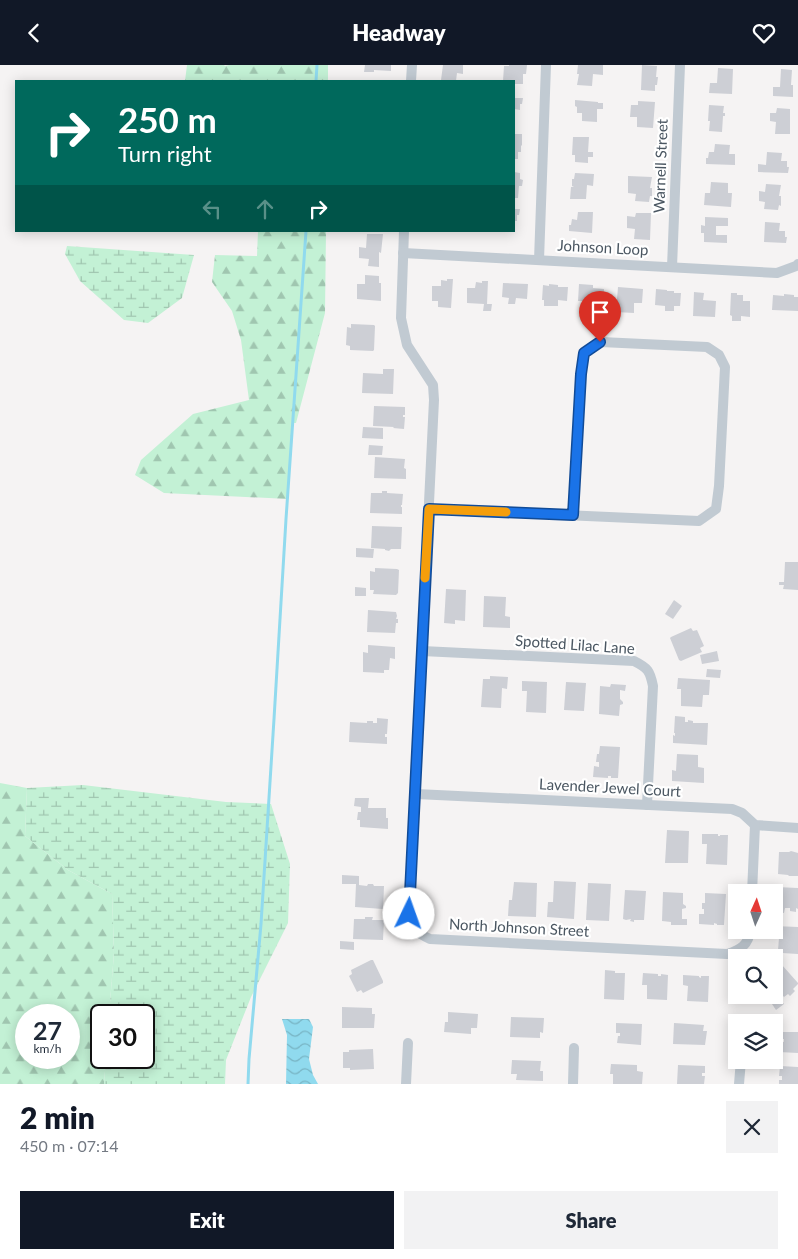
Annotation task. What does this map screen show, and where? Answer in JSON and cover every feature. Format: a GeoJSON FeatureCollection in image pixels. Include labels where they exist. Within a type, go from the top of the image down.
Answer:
{"type":"FeatureCollection","features":[{"type":"Feature","properties":{"kind":"street"},"geometry":{"type":"LineString","coordinates":[[411,80],[412,65]]}},
{"type":"Feature","properties":{"kind":"street"},"geometry":{"type":"LineString","coordinates":[[539,260],[546,65]]}},
{"type":"Feature","properties":{"kind":"street","name":"Warnell Street"},"geometry":{"type":"LineString","coordinates":[[672,267],[680,65]]}},
{"type":"Feature","properties":{"kind":"street","name":"North Johnson Street"},"geometry":{"type":"LineString","coordinates":[[404,232],[400,318],[407,345],[433,385],[434,400],[409,914],[412,925],[418,934],[430,939],[728,954],[738,951],[745,945],[748,939]]}},
{"type":"Feature","properties":{"kind":"street","name":"Johnson Loop"},"geometry":{"type":"LineString","coordinates":[[403,253],[777,273],[798,264]]}},
{"type":"Feature","properties":{"kind":"street"},"geometry":{"type":"LineString","coordinates":[[429,509],[699,521],[716,509],[719,486],[725,367],[719,355],[707,347],[600,342],[584,353],[581,374],[573,515]]}},
{"type":"Feature","properties":{"kind":"street","name":"Spotted Lilac Lane"},"geometry":{"type":"LineString","coordinates":[[422,651],[634,661],[644,666],[650,673],[653,685],[647,805]]}},
{"type":"Feature","properties":{"kind":"street","name":"Lavender Jewel Court"},"geometry":{"type":"LineString","coordinates":[[416,794],[732,809],[742,813],[755,825]]}},
{"type":"Feature","properties":{"kind":"street"},"geometry":{"type":"LineString","coordinates":[[752,884],[755,825],[798,827]]}},
{"type":"Feature","properties":{"kind":"street"},"geometry":{"type":"LineString","coordinates":[[406,1084],[408,1043]]}},
{"type":"Feature","properties":{"kind":"street"},"geometry":{"type":"LineString","coordinates":[[573,1084],[574,1048]]}},
{"type":"Feature","properties":{"kind":"street"},"geometry":{"type":"LineString","coordinates":[[740,1069],[740,1084]]}},
{"type":"Feature","properties":{"kind":"green space"},"geometry":{"type":"Polygon","coordinates":[[[187,65],[328,65],[328,80],[185,80],[187,65]]]}},
{"type":"Feature","properties":{"kind":"green space"},"geometry":{"type":"Polygon","coordinates":[[[258,232],[326,232],[325,313],[296,423],[293,423],[288,499],[164,493],[135,475],[141,460],[193,414],[249,400],[241,340],[232,311],[212,282],[215,255],[257,256],[258,232]]]}},
{"type":"Feature","properties":{"kind":"green space"},"geometry":{"type":"Polygon","coordinates":[[[67,246],[194,255],[182,298],[148,323],[124,320],[80,281],[65,254],[67,246]]]}},
{"type":"Feature","properties":{"kind":"green space"},"geometry":{"type":"Polygon","coordinates":[[[0,783],[27,788],[25,836],[68,870],[112,894],[114,953],[110,1004],[90,1004],[90,1069],[105,1069],[104,1084],[0,1084],[0,783]]]}},
{"type":"Feature","properties":{"kind":"green space"},"geometry":{"type":"Polygon","coordinates":[[[83,785],[226,802],[271,804],[290,864],[288,923],[251,997],[226,1060],[225,1084],[104,1084],[105,1069],[155,1069],[155,1004],[110,1004],[114,953],[112,894],[68,870],[25,836],[27,788],[83,785]]]}},
{"type":"Feature","properties":{"kind":"water"},"geometry":{"type":"Polygon","coordinates":[[[282,1019],[309,1019],[313,1027],[309,1059],[313,1075],[318,1084],[286,1084],[287,1035],[282,1019]]]}},
{"type":"Feature","properties":{"kind":"building"},"geometry":{"type":"Polygon","coordinates":[[[365,65],[391,65],[391,71],[374,70],[374,72],[364,72],[365,65]]]}},
{"type":"Feature","properties":{"kind":"building"},"geometry":{"type":"Polygon","coordinates":[[[443,65],[463,65],[463,74],[457,73],[456,80],[441,80],[443,65]]]}},
{"type":"Feature","properties":{"kind":"building"},"geometry":{"type":"Polygon","coordinates":[[[527,65],[526,74],[523,74],[523,84],[515,84],[515,80],[503,80],[504,66],[527,65]]]}},
{"type":"Feature","properties":{"kind":"building"},"geometry":{"type":"Polygon","coordinates":[[[578,65],[603,65],[603,75],[593,74],[592,86],[577,85],[578,65]]]}},
{"type":"Feature","properties":{"kind":"building"},"geometry":{"type":"Polygon","coordinates":[[[642,65],[657,66],[656,77],[658,77],[655,91],[641,90],[642,65]]]}},
{"type":"Feature","properties":{"kind":"building"},"geometry":{"type":"Polygon","coordinates":[[[718,68],[733,69],[732,94],[709,93],[710,83],[717,83],[718,68]]]}},
{"type":"Feature","properties":{"kind":"building"},"geometry":{"type":"Polygon","coordinates":[[[781,69],[792,70],[791,85],[793,85],[793,97],[773,96],[773,87],[780,87],[781,69]]]}},
{"type":"Feature","properties":{"kind":"building"},"geometry":{"type":"Polygon","coordinates":[[[515,98],[523,98],[520,110],[515,109],[515,98]]]}},
{"type":"Feature","properties":{"kind":"building"},"geometry":{"type":"Polygon","coordinates":[[[575,100],[603,103],[603,109],[597,109],[597,122],[582,121],[582,113],[577,113],[575,100]]]}},
{"type":"Feature","properties":{"kind":"building"},"geometry":{"type":"Polygon","coordinates":[[[638,101],[655,102],[653,128],[637,127],[637,117],[630,117],[631,105],[638,105],[638,101]]]}},
{"type":"Feature","properties":{"kind":"building"},"geometry":{"type":"Polygon","coordinates":[[[709,105],[724,106],[723,113],[725,113],[725,116],[723,116],[722,132],[709,131],[709,105]]]}},
{"type":"Feature","properties":{"kind":"building"},"geometry":{"type":"Polygon","coordinates":[[[777,108],[790,109],[790,134],[775,134],[776,122],[770,121],[770,113],[776,113],[777,108]]]}},
{"type":"Feature","properties":{"kind":"building"},"geometry":{"type":"Polygon","coordinates":[[[515,134],[522,134],[522,146],[521,152],[518,152],[518,159],[515,159],[515,134]]]}},
{"type":"Feature","properties":{"kind":"building"},"geometry":{"type":"Polygon","coordinates":[[[573,137],[589,137],[588,152],[593,152],[593,157],[588,157],[588,163],[575,162],[575,155],[572,155],[573,137]]]}},
{"type":"Feature","properties":{"kind":"building"},"geometry":{"type":"Polygon","coordinates":[[[715,144],[730,145],[729,154],[735,154],[735,165],[706,164],[706,158],[708,158],[709,152],[714,152],[715,144]]]}},
{"type":"Feature","properties":{"kind":"building"},"geometry":{"type":"Polygon","coordinates":[[[767,152],[782,153],[781,161],[787,161],[788,173],[758,172],[758,164],[766,165],[767,152]]]}},
{"type":"Feature","properties":{"kind":"building"},"geometry":{"type":"Polygon","coordinates":[[[515,172],[520,173],[520,179],[523,180],[522,186],[519,186],[518,198],[515,198],[515,172]]]}},
{"type":"Feature","properties":{"kind":"building"},"geometry":{"type":"Polygon","coordinates":[[[575,173],[594,174],[593,186],[587,185],[586,199],[570,199],[571,187],[574,187],[572,186],[572,179],[574,179],[575,173]]]}},
{"type":"Feature","properties":{"kind":"building"},"geometry":{"type":"Polygon","coordinates":[[[628,176],[652,177],[650,188],[652,188],[652,196],[650,196],[649,202],[635,201],[636,194],[628,193],[628,176]]]}},
{"type":"Feature","properties":{"kind":"building"},"geometry":{"type":"Polygon","coordinates":[[[711,182],[728,183],[728,193],[732,193],[731,207],[704,205],[705,193],[710,193],[711,182]]]}},
{"type":"Feature","properties":{"kind":"building"},"geometry":{"type":"Polygon","coordinates":[[[766,184],[781,185],[779,196],[781,196],[781,206],[779,205],[778,210],[764,209],[765,202],[759,201],[759,191],[765,192],[766,184]]]}},
{"type":"Feature","properties":{"kind":"building"},"geometry":{"type":"Polygon","coordinates":[[[515,209],[520,209],[519,215],[517,215],[517,221],[515,221],[515,209]]]}},
{"type":"Feature","properties":{"kind":"building"},"geometry":{"type":"Polygon","coordinates":[[[578,212],[593,212],[592,233],[569,231],[569,225],[571,225],[572,219],[577,220],[578,212]]]}},
{"type":"Feature","properties":{"kind":"building"},"geometry":{"type":"Polygon","coordinates":[[[636,213],[651,213],[650,240],[634,239],[635,229],[627,228],[627,216],[635,217],[636,213]]]}},
{"type":"Feature","properties":{"kind":"building"},"geometry":{"type":"Polygon","coordinates":[[[705,217],[728,218],[728,226],[716,226],[716,235],[727,235],[727,243],[704,242],[704,233],[701,233],[701,225],[705,226],[705,217]]]}},
{"type":"Feature","properties":{"kind":"building"},"geometry":{"type":"Polygon","coordinates":[[[765,222],[780,223],[779,231],[785,231],[786,243],[764,242],[765,222]]]}},
{"type":"Feature","properties":{"kind":"building"},"geometry":{"type":"Polygon","coordinates":[[[367,234],[383,234],[381,253],[379,252],[379,267],[368,266],[369,259],[359,258],[359,247],[366,248],[367,234]]]}},
{"type":"Feature","properties":{"kind":"building"},"geometry":{"type":"Polygon","coordinates":[[[365,275],[379,276],[381,301],[357,299],[357,284],[365,284],[365,275]]]}},
{"type":"Feature","properties":{"kind":"building"},"geometry":{"type":"Polygon","coordinates":[[[447,279],[453,279],[451,308],[438,307],[438,301],[432,301],[432,286],[441,286],[441,280],[447,281],[447,279]]]}},
{"type":"Feature","properties":{"kind":"building"},"geometry":{"type":"Polygon","coordinates":[[[482,281],[488,281],[487,304],[492,304],[491,311],[483,311],[484,304],[467,303],[467,288],[475,288],[476,282],[482,283],[482,281]]]}},
{"type":"Feature","properties":{"kind":"building"},"geometry":{"type":"Polygon","coordinates":[[[503,283],[528,284],[527,299],[516,298],[515,304],[508,304],[509,298],[502,297],[503,283]]]}},
{"type":"Feature","properties":{"kind":"building"},"geometry":{"type":"Polygon","coordinates":[[[549,284],[558,285],[558,287],[568,287],[567,301],[558,300],[558,306],[544,306],[544,300],[542,300],[543,285],[549,286],[549,284]]]}},
{"type":"Feature","properties":{"kind":"building"},"geometry":{"type":"Polygon","coordinates":[[[579,284],[593,285],[593,288],[604,289],[603,308],[589,307],[589,301],[578,301],[579,284]]]}},
{"type":"Feature","properties":{"kind":"building"},"geometry":{"type":"Polygon","coordinates":[[[618,287],[643,289],[642,303],[634,303],[634,313],[616,312],[618,287]]]}},
{"type":"Feature","properties":{"kind":"building"},"geometry":{"type":"Polygon","coordinates":[[[656,289],[681,293],[680,306],[674,306],[674,311],[665,311],[665,306],[655,305],[656,289]]]}},
{"type":"Feature","properties":{"kind":"building"},"geometry":{"type":"Polygon","coordinates":[[[694,292],[704,293],[703,300],[716,301],[715,317],[693,316],[694,292]]]}},
{"type":"Feature","properties":{"kind":"building"},"geometry":{"type":"Polygon","coordinates":[[[731,293],[743,295],[743,301],[750,301],[750,317],[741,316],[741,321],[732,321],[732,316],[730,315],[731,293]]]}},
{"type":"Feature","properties":{"kind":"building"},"geometry":{"type":"Polygon","coordinates":[[[784,294],[798,297],[798,311],[772,310],[773,295],[784,296],[784,294]]]}},
{"type":"Feature","properties":{"kind":"building"},"geometry":{"type":"Polygon","coordinates":[[[351,324],[375,326],[373,351],[350,350],[350,346],[346,345],[347,327],[351,328],[351,324]]]}},
{"type":"Feature","properties":{"kind":"building"},"geometry":{"type":"Polygon","coordinates":[[[383,369],[394,369],[393,394],[362,393],[363,373],[383,374],[383,369]]]}},
{"type":"Feature","properties":{"kind":"building"},"geometry":{"type":"Polygon","coordinates":[[[374,406],[405,407],[405,415],[403,415],[405,417],[404,429],[373,426],[374,406]]]}},
{"type":"Feature","properties":{"kind":"building"},"geometry":{"type":"Polygon","coordinates":[[[363,427],[383,428],[383,439],[362,438],[363,427]]]}},
{"type":"Feature","properties":{"kind":"building"},"geometry":{"type":"Polygon","coordinates":[[[369,445],[383,446],[382,455],[368,455],[369,445]]]}},
{"type":"Feature","properties":{"kind":"building"},"geometry":{"type":"Polygon","coordinates":[[[375,457],[405,459],[406,479],[374,478],[375,457]]]}},
{"type":"Feature","properties":{"kind":"building"},"geometry":{"type":"Polygon","coordinates":[[[382,491],[403,494],[402,514],[370,513],[371,493],[382,493],[382,491]]]}},
{"type":"Feature","properties":{"kind":"building"},"geometry":{"type":"Polygon","coordinates":[[[372,526],[402,527],[401,549],[391,549],[389,551],[371,548],[372,526]]]}},
{"type":"Feature","properties":{"kind":"building"},"geometry":{"type":"Polygon","coordinates":[[[356,548],[374,549],[373,558],[356,557],[356,548]]]}},
{"type":"Feature","properties":{"kind":"building"},"geometry":{"type":"Polygon","coordinates":[[[785,562],[798,562],[798,590],[783,589],[784,585],[779,585],[779,582],[784,582],[785,562]]]}},
{"type":"Feature","properties":{"kind":"building"},"geometry":{"type":"Polygon","coordinates":[[[375,568],[399,570],[398,593],[396,595],[373,594],[374,590],[370,590],[370,571],[375,572],[375,568]]]}},
{"type":"Feature","properties":{"kind":"building"},"geometry":{"type":"Polygon","coordinates":[[[355,587],[366,588],[366,596],[355,596],[355,587]]]}},
{"type":"Feature","properties":{"kind":"building"},"geometry":{"type":"Polygon","coordinates":[[[446,589],[466,590],[465,621],[455,620],[455,624],[444,623],[446,589]]]}},
{"type":"Feature","properties":{"kind":"building"},"geometry":{"type":"Polygon","coordinates":[[[484,596],[506,597],[505,616],[510,617],[510,628],[483,627],[484,596]]]}},
{"type":"Feature","properties":{"kind":"building"},"geometry":{"type":"Polygon","coordinates":[[[674,600],[682,606],[673,619],[665,614],[674,600]]]}},
{"type":"Feature","properties":{"kind":"building"},"geometry":{"type":"Polygon","coordinates":[[[368,610],[396,612],[398,623],[396,623],[395,633],[367,632],[368,610]]]}},
{"type":"Feature","properties":{"kind":"building"},"geometry":{"type":"Polygon","coordinates":[[[691,628],[693,631],[697,630],[704,646],[700,648],[702,652],[681,661],[670,638],[691,628]]]}},
{"type":"Feature","properties":{"kind":"building"},"geometry":{"type":"Polygon","coordinates":[[[368,645],[395,647],[395,659],[390,658],[389,670],[384,670],[384,673],[363,672],[363,652],[368,653],[368,645]]]}},
{"type":"Feature","properties":{"kind":"building"},"geometry":{"type":"Polygon","coordinates":[[[717,651],[719,661],[702,664],[700,655],[717,651]]]}},
{"type":"Feature","properties":{"kind":"building"},"geometry":{"type":"Polygon","coordinates":[[[707,669],[721,670],[720,678],[706,677],[707,669]]]}},
{"type":"Feature","properties":{"kind":"building"},"geometry":{"type":"Polygon","coordinates":[[[490,676],[508,677],[507,689],[502,688],[501,708],[481,707],[483,679],[490,679],[490,676]]]}},
{"type":"Feature","properties":{"kind":"building"},"geometry":{"type":"Polygon","coordinates":[[[678,678],[710,680],[709,695],[703,695],[702,707],[681,706],[681,689],[677,689],[678,678]]]}},
{"type":"Feature","properties":{"kind":"building"},"geometry":{"type":"Polygon","coordinates":[[[522,681],[547,682],[546,713],[526,712],[527,691],[522,691],[522,681]]]}},
{"type":"Feature","properties":{"kind":"building"},"geometry":{"type":"Polygon","coordinates":[[[566,682],[586,683],[584,711],[564,710],[566,682]]]}},
{"type":"Feature","properties":{"kind":"building"},"geometry":{"type":"Polygon","coordinates":[[[611,684],[626,685],[625,691],[620,690],[620,699],[623,704],[620,705],[619,716],[599,714],[600,686],[610,687],[611,684]]]}},
{"type":"Feature","properties":{"kind":"building"},"geometry":{"type":"Polygon","coordinates":[[[675,716],[685,717],[685,722],[688,722],[688,720],[693,721],[693,723],[708,723],[707,745],[673,743],[675,716]]]}},
{"type":"Feature","properties":{"kind":"building"},"geometry":{"type":"Polygon","coordinates":[[[377,718],[388,719],[387,734],[385,734],[387,744],[349,742],[350,722],[367,723],[367,721],[373,721],[373,723],[377,723],[377,718]]]}},
{"type":"Feature","properties":{"kind":"building"},"geometry":{"type":"Polygon","coordinates":[[[600,746],[620,747],[618,778],[611,778],[611,776],[608,776],[608,778],[593,777],[594,766],[599,767],[599,762],[596,762],[600,746]]]}},
{"type":"Feature","properties":{"kind":"building"},"geometry":{"type":"Polygon","coordinates":[[[677,754],[698,755],[698,767],[704,768],[704,783],[672,781],[672,770],[676,771],[677,754]]]}},
{"type":"Feature","properties":{"kind":"building"},"geometry":{"type":"Polygon","coordinates":[[[355,798],[369,798],[368,808],[386,808],[388,829],[360,827],[360,820],[357,820],[361,807],[354,806],[355,798]]]}},
{"type":"Feature","properties":{"kind":"building"},"geometry":{"type":"Polygon","coordinates":[[[667,830],[689,831],[688,863],[665,863],[667,830]]]}},
{"type":"Feature","properties":{"kind":"building"},"geometry":{"type":"Polygon","coordinates":[[[702,834],[728,835],[727,865],[706,864],[707,844],[702,844],[702,834]]]}},
{"type":"Feature","properties":{"kind":"building"},"geometry":{"type":"Polygon","coordinates":[[[791,851],[798,853],[798,876],[778,874],[779,852],[791,851]]]}},
{"type":"Feature","properties":{"kind":"building"},"geometry":{"type":"Polygon","coordinates":[[[342,875],[359,876],[359,885],[367,886],[368,884],[373,884],[374,886],[384,886],[383,909],[355,907],[356,884],[342,884],[342,875]]]}},
{"type":"Feature","properties":{"kind":"building"},"geometry":{"type":"Polygon","coordinates":[[[554,881],[576,882],[574,919],[547,917],[548,902],[553,902],[554,881]]]}},
{"type":"Feature","properties":{"kind":"building"},"geometry":{"type":"Polygon","coordinates":[[[514,882],[537,883],[536,917],[508,916],[509,900],[512,900],[514,882]]]}},
{"type":"Feature","properties":{"kind":"building"},"geometry":{"type":"Polygon","coordinates":[[[588,883],[611,884],[609,921],[586,920],[588,883]]]}},
{"type":"Feature","properties":{"kind":"building"},"geometry":{"type":"Polygon","coordinates":[[[783,887],[798,888],[798,909],[796,908],[796,912],[790,911],[790,908],[785,908],[784,913],[783,887]]]}},
{"type":"Feature","properties":{"kind":"building"},"geometry":{"type":"Polygon","coordinates":[[[625,890],[646,891],[644,920],[634,920],[634,922],[630,921],[631,919],[623,919],[625,890]]]}},
{"type":"Feature","properties":{"kind":"building"},"geometry":{"type":"Polygon","coordinates":[[[663,892],[683,893],[683,904],[686,908],[682,909],[682,919],[687,919],[687,925],[671,925],[671,922],[662,921],[663,892]]]}},
{"type":"Feature","properties":{"kind":"building"},"geometry":{"type":"Polygon","coordinates":[[[705,893],[726,894],[724,925],[714,923],[714,925],[699,924],[699,914],[704,914],[702,903],[705,903],[705,893]]]}},
{"type":"Feature","properties":{"kind":"building"},"geometry":{"type":"Polygon","coordinates":[[[365,917],[373,917],[372,920],[384,920],[383,940],[353,939],[354,919],[365,919],[365,917]]]}},
{"type":"Feature","properties":{"kind":"building"},"geometry":{"type":"Polygon","coordinates":[[[783,926],[798,927],[798,954],[783,953],[783,949],[778,949],[779,939],[783,939],[783,926]]]}},
{"type":"Feature","properties":{"kind":"building"},"geometry":{"type":"Polygon","coordinates":[[[340,941],[354,942],[354,950],[340,949],[340,941]]]}},
{"type":"Feature","properties":{"kind":"building"},"geometry":{"type":"Polygon","coordinates":[[[373,960],[383,983],[363,993],[361,990],[357,992],[349,976],[352,974],[351,970],[373,960]]]}},
{"type":"Feature","properties":{"kind":"building"},"geometry":{"type":"Polygon","coordinates":[[[783,966],[798,983],[793,989],[795,991],[790,996],[788,994],[784,997],[783,966]]]}},
{"type":"Feature","properties":{"kind":"building"},"geometry":{"type":"Polygon","coordinates":[[[605,970],[625,973],[624,1000],[604,999],[605,970]]]}},
{"type":"Feature","properties":{"kind":"building"},"geometry":{"type":"Polygon","coordinates":[[[643,973],[658,974],[658,976],[661,976],[661,974],[668,975],[667,1000],[647,999],[647,985],[642,985],[643,973]]]}},
{"type":"Feature","properties":{"kind":"building"},"geometry":{"type":"Polygon","coordinates":[[[683,975],[699,976],[701,978],[701,976],[709,976],[708,1002],[687,1001],[688,986],[683,985],[683,975]]]}},
{"type":"Feature","properties":{"kind":"building"},"geometry":{"type":"Polygon","coordinates":[[[783,1003],[784,1004],[776,1010],[772,1004],[783,1003]]]}},
{"type":"Feature","properties":{"kind":"building"},"geometry":{"type":"Polygon","coordinates":[[[342,1007],[372,1008],[372,1014],[375,1014],[374,1028],[342,1028],[342,1007]]]}},
{"type":"Feature","properties":{"kind":"building"},"geometry":{"type":"Polygon","coordinates":[[[448,1012],[478,1014],[477,1028],[471,1028],[471,1034],[444,1032],[445,1022],[448,1022],[448,1012]]]}},
{"type":"Feature","properties":{"kind":"building"},"geometry":{"type":"Polygon","coordinates":[[[511,1017],[544,1018],[543,1033],[540,1032],[540,1038],[510,1037],[511,1017]]]}},
{"type":"Feature","properties":{"kind":"building"},"geometry":{"type":"Polygon","coordinates":[[[616,1023],[642,1024],[641,1045],[617,1043],[620,1033],[616,1033],[616,1023]]]}},
{"type":"Feature","properties":{"kind":"building"},"geometry":{"type":"Polygon","coordinates":[[[674,1023],[704,1025],[703,1031],[707,1031],[705,1045],[673,1044],[674,1023]]]}},
{"type":"Feature","properties":{"kind":"building"},"geometry":{"type":"Polygon","coordinates":[[[783,1032],[798,1032],[798,1053],[783,1052],[783,1032]]]}},
{"type":"Feature","properties":{"kind":"building"},"geometry":{"type":"Polygon","coordinates":[[[373,1049],[374,1069],[350,1070],[350,1068],[343,1068],[343,1052],[373,1049]]]}},
{"type":"Feature","properties":{"kind":"building"},"geometry":{"type":"Polygon","coordinates":[[[512,1060],[541,1061],[540,1071],[543,1071],[543,1081],[516,1080],[517,1074],[511,1074],[512,1060]]]}},
{"type":"Feature","properties":{"kind":"building"},"geometry":{"type":"Polygon","coordinates":[[[611,1064],[637,1065],[637,1071],[643,1072],[642,1084],[613,1084],[613,1074],[610,1074],[611,1064]]]}},
{"type":"Feature","properties":{"kind":"building"},"geometry":{"type":"Polygon","coordinates":[[[678,1065],[705,1066],[705,1073],[702,1073],[702,1076],[705,1076],[704,1084],[677,1084],[678,1065]]]}},
{"type":"Feature","properties":{"kind":"building"},"geometry":{"type":"Polygon","coordinates":[[[783,1066],[798,1067],[798,1084],[779,1084],[782,1076],[779,1076],[780,1069],[783,1069],[783,1066]]]}},
{"type":"Feature","properties":{"kind":"waterway"},"geometry":{"type":"LineString","coordinates":[[316,80],[317,65]]}},
{"type":"Feature","properties":{"kind":"waterway"},"geometry":{"type":"LineString","coordinates":[[248,1084],[261,924],[306,232]]}},
{"type":"Feature","properties":{"kind":"slow traffic"},"geometry":{"type":"LineString","coordinates":[[425,578],[429,509],[506,512]]}},
{"type":"Feature","properties":{"kind":"route"},"geometry":{"type":"LineString","coordinates":[[409,914],[429,509],[573,515],[581,374],[584,353],[600,342]]}}]}
